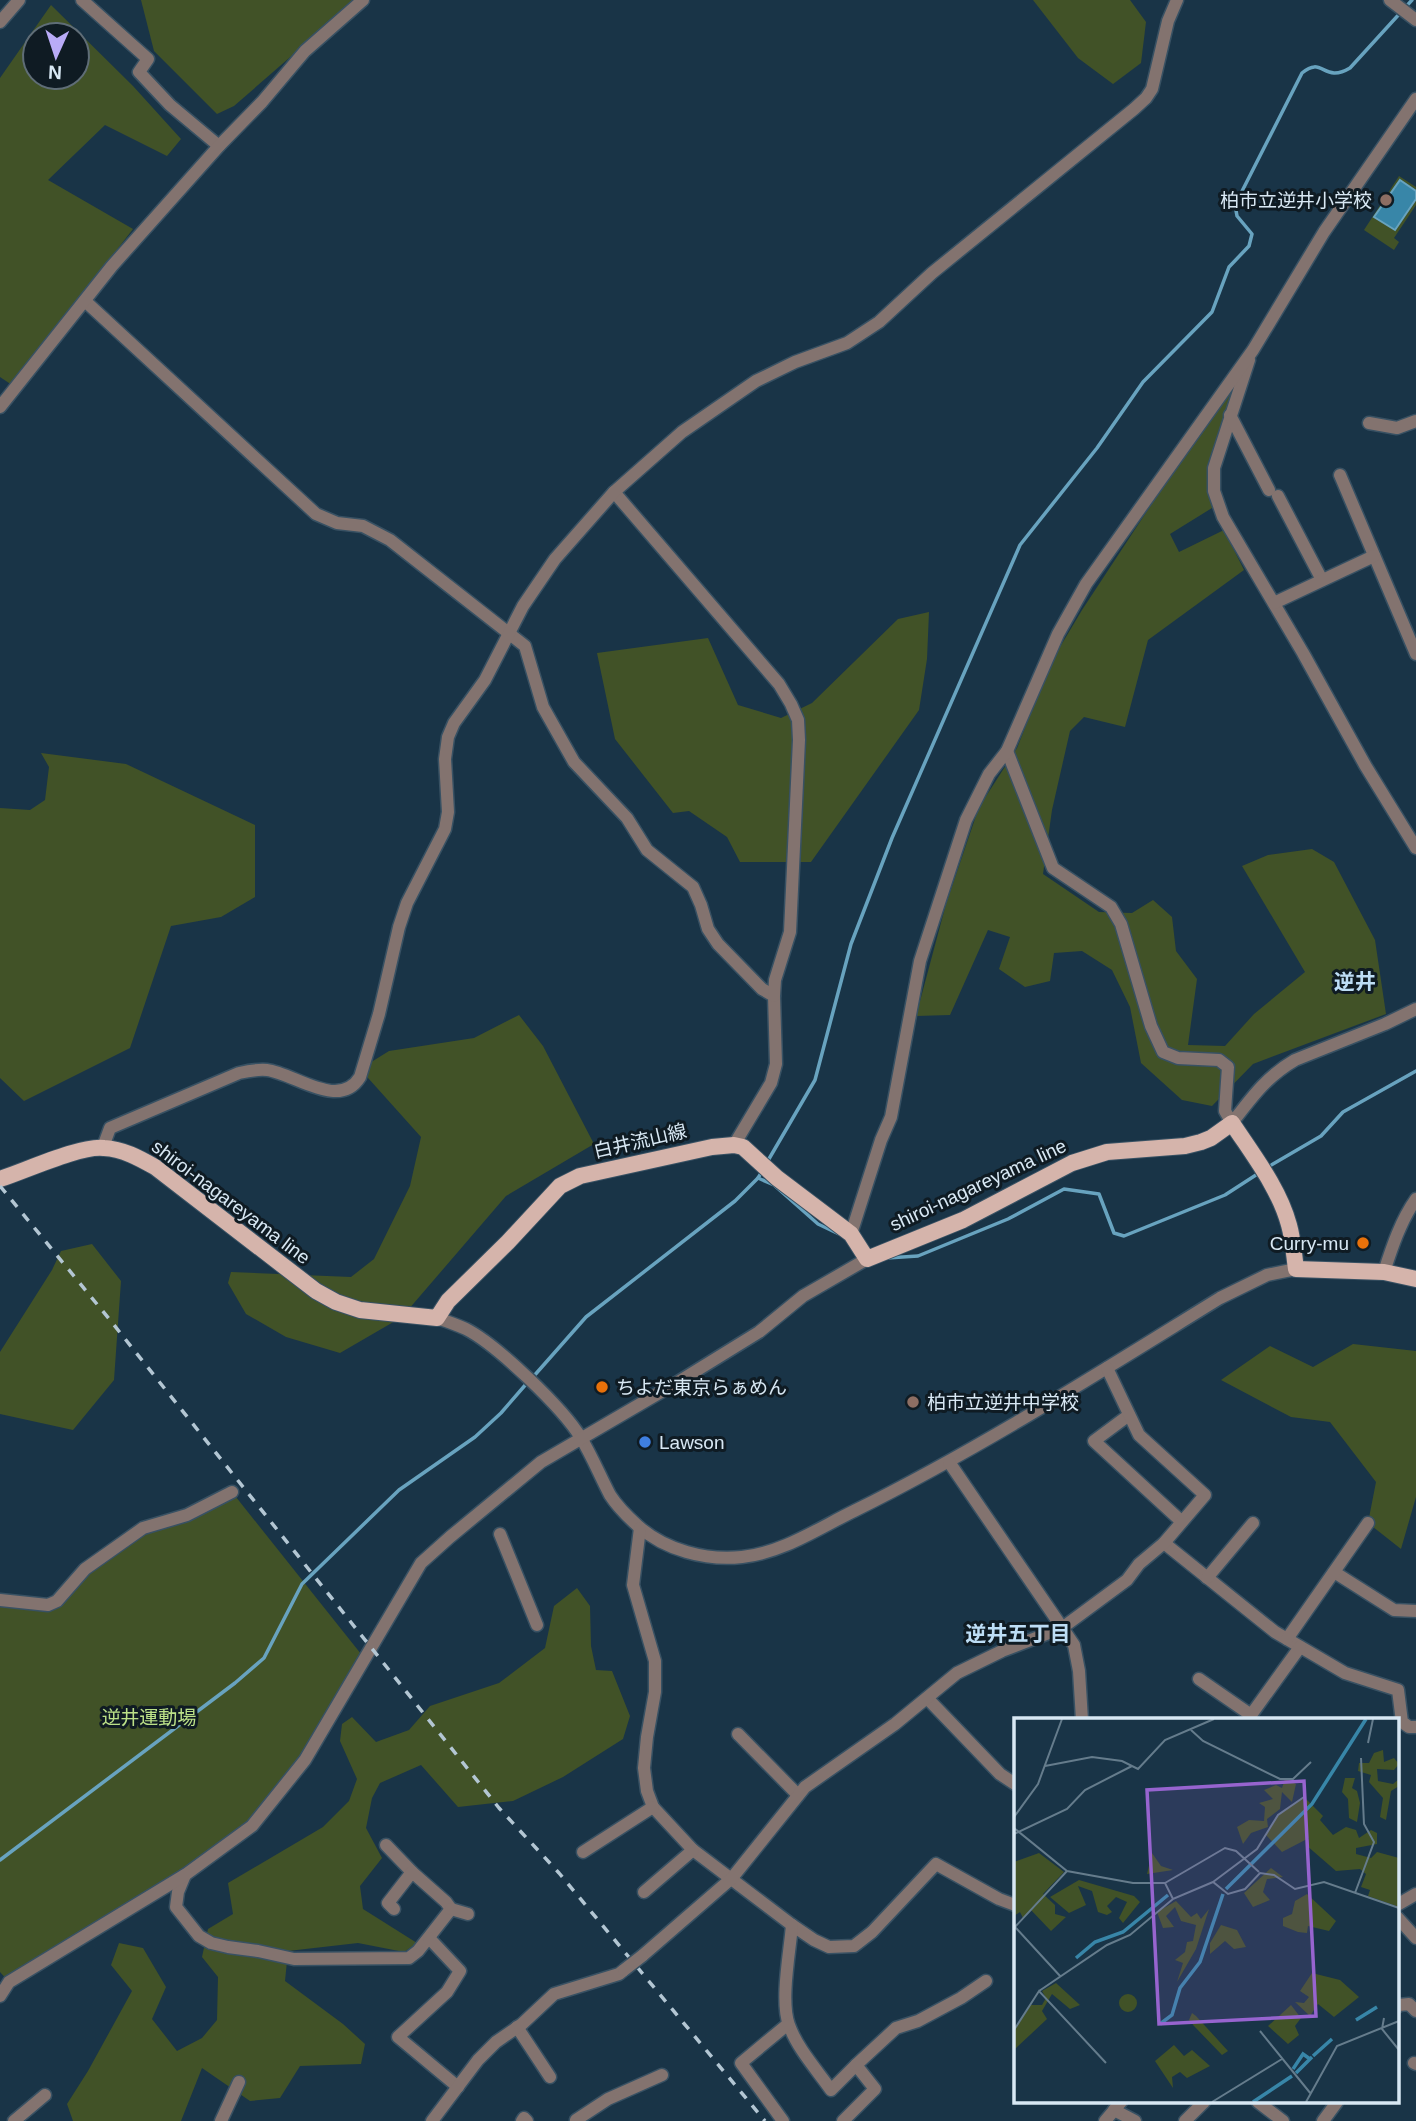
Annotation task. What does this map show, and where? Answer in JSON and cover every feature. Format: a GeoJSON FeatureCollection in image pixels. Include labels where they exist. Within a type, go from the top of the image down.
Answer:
{"type":"FeatureCollection","features":[{"type":"Feature","properties":{"kind":"main road","name":"shiroi-nagareyama line"},"geometry":{"type":"LineString","coordinates":[[867,1259],[963,1220],[1072,1163],[1107,1152],[1185,1146],[1201,1142],[1232,1123]]}},
{"type":"Feature","properties":{"kind":"main road"},"geometry":{"type":"LineString","coordinates":[[1232,1123],[1260,1165],[1280,1202],[1290,1227],[1296,1269],[1384,1272],[1416,1279]]}},
{"type":"Feature","properties":{"kind":"main road"},"geometry":{"type":"LineString","coordinates":[[734,1145],[743,1147],[777,1178],[851,1234],[867,1259]]}},
{"type":"Feature","properties":{"kind":"main road","name":"白井流山線"},"geometry":{"type":"LineString","coordinates":[[437,1318],[448,1301],[508,1242],[560,1185],[580,1176],[712,1147],[734,1145]]}},
{"type":"Feature","properties":{"kind":"main road","name":"shiroi-nagareyama line"},"geometry":{"type":"LineString","coordinates":[[0,1179],[81,1150],[103,1147],[131,1154],[155,1167],[316,1291],[336,1302],[360,1310],[437,1318]]}},
{"type":"Feature","properties":{"kind":"street"},"geometry":{"type":"LineString","coordinates":[[0,22],[19,0]]}},
{"type":"Feature","properties":{"kind":"street"},"geometry":{"type":"LineString","coordinates":[[82,0],[148,59],[139,72],[170,105],[219,146]]}},
{"type":"Feature","properties":{"kind":"street"},"geometry":{"type":"LineString","coordinates":[[0,407],[112,266],[219,146],[262,102],[305,51],[363,0]]}},
{"type":"Feature","properties":{"kind":"street"},"geometry":{"type":"LineString","coordinates":[[103,1147],[110,1128],[251,1070],[280,1073],[322,1089],[342,1091],[355,1085],[360,1077],[379,1014],[403,915],[445,828],[448,813],[445,759],[448,737],[454,723],[485,680],[523,606],[555,559],[614,492],[682,432],[756,381],[795,362],[847,343],[879,322],[932,273],[1146,99],[1152,89],[1168,21],[1177,0]]}},
{"type":"Feature","properties":{"kind":"street"},"geometry":{"type":"LineString","coordinates":[[1390,0],[1416,20]]}},
{"type":"Feature","properties":{"kind":"street"},"geometry":{"type":"LineString","coordinates":[[851,1234],[891,1116],[920,961],[966,820],[989,774],[1007,751],[1058,634],[1086,584],[1252,349],[1324,232],[1416,99]]}},
{"type":"Feature","properties":{"kind":"street"},"geometry":{"type":"LineString","coordinates":[[85,301],[316,514],[337,523],[363,526],[390,540],[525,646],[543,707],[574,762],[611,798],[647,850],[693,887],[708,929],[718,944],[762,989],[774,996]]}},
{"type":"Feature","properties":{"kind":"street"},"geometry":{"type":"LineString","coordinates":[[1252,349],[1214,468],[1214,491],[1223,517],[1365,765],[1416,848]]}},
{"type":"Feature","properties":{"kind":"street"},"geometry":{"type":"LineString","coordinates":[[1230,415],[1322,580]]}},
{"type":"Feature","properties":{"kind":"street"},"geometry":{"type":"LineString","coordinates":[[1369,423],[1397,428],[1416,421]]}},
{"type":"Feature","properties":{"kind":"street"},"geometry":{"type":"LineString","coordinates":[[1340,475],[1416,654]]}},
{"type":"Feature","properties":{"kind":"street"},"geometry":{"type":"LineString","coordinates":[[614,492],[779,684],[792,704],[798,720],[798,796],[790,932],[775,980],[776,1064],[771,1083],[734,1145]]}},
{"type":"Feature","properties":{"kind":"street"},"geometry":{"type":"LineString","coordinates":[[1274,603],[1374,556]]}},
{"type":"Feature","properties":{"kind":"street"},"geometry":{"type":"LineString","coordinates":[[1007,751],[1053,868],[1111,906],[1121,924],[1151,1026],[1163,1052],[1178,1058],[1219,1060],[1228,1067],[1225,1111],[1232,1123],[1256,1091],[1281,1068],[1416,1009]]}},
{"type":"Feature","properties":{"kind":"street"},"geometry":{"type":"LineString","coordinates":[[1384,1272],[1410,1207],[1416,1199]]}},
{"type":"Feature","properties":{"kind":"street"},"geometry":{"type":"LineString","coordinates":[[0,1996],[4,1977],[185,1875],[252,1826],[305,1760],[421,1563],[541,1462],[759,1332],[803,1296],[867,1259]]}},
{"type":"Feature","properties":{"kind":"street"},"geometry":{"type":"LineString","coordinates":[[437,1318],[468,1330],[494,1349],[567,1418],[581,1437],[611,1497],[640,1528],[661,1542],[705,1557],[741,1557],[780,1548],[949,1462],[1245,1284],[1267,1275],[1296,1269]]}},
{"type":"Feature","properties":{"kind":"street"},"geometry":{"type":"LineString","coordinates":[[432,2121],[478,2060],[554,1994],[619,1974],[732,1878],[806,1787],[895,1724],[957,1673],[1002,1651],[1062,1628],[1127,1580],[1139,1564],[1164,1543],[1205,1495],[1139,1436],[1107,1367]]}},
{"type":"Feature","properties":{"kind":"street"},"geometry":{"type":"LineString","coordinates":[[1129,1415],[1094,1441],[1181,1521]]}},
{"type":"Feature","properties":{"kind":"street"},"geometry":{"type":"LineString","coordinates":[[949,1462],[1074,1645],[1079,1671],[1082,1718]]}},
{"type":"Feature","properties":{"kind":"street"},"geometry":{"type":"LineString","coordinates":[[0,1600],[48,1605],[57,1601],[85,1569],[143,1528],[187,1515],[232,1492]]}},
{"type":"Feature","properties":{"kind":"street"},"geometry":{"type":"LineString","coordinates":[[1207,1578],[1254,1523]]}},
{"type":"Feature","properties":{"kind":"street"},"geometry":{"type":"LineString","coordinates":[[1287,1639],[1368,1523]]}},
{"type":"Feature","properties":{"kind":"street"},"geometry":{"type":"LineString","coordinates":[[640,1528],[633,1585],[655,1661],[655,1692],[644,1768],[647,1791],[653,1807],[693,1850],[792,1925],[829,1947],[854,1945],[872,1932],[936,1864],[1014,1905]]}},
{"type":"Feature","properties":{"kind":"street"},"geometry":{"type":"LineString","coordinates":[[500,1534],[537,1625]]}},
{"type":"Feature","properties":{"kind":"street"},"geometry":{"type":"LineString","coordinates":[[1164,1543],[1275,1632],[1345,1673],[1398,1689],[1402,1722],[1409,1727],[1416,1727]]}},
{"type":"Feature","properties":{"kind":"street"},"geometry":{"type":"LineString","coordinates":[[1334,1572],[1394,1611],[1416,1611]]}},
{"type":"Feature","properties":{"kind":"street"},"geometry":{"type":"LineString","coordinates":[[1199,1679],[1251,1715],[1300,1647]]}},
{"type":"Feature","properties":{"kind":"street"},"geometry":{"type":"LineString","coordinates":[[927,1698],[1000,1774],[1014,1783]]}},
{"type":"Feature","properties":{"kind":"street"},"geometry":{"type":"LineString","coordinates":[[738,1734],[798,1795]]}},
{"type":"Feature","properties":{"kind":"street"},"geometry":{"type":"LineString","coordinates":[[583,1852],[653,1807]]}},
{"type":"Feature","properties":{"kind":"street"},"geometry":{"type":"LineString","coordinates":[[386,1845],[451,1909],[468,1914]]}},
{"type":"Feature","properties":{"kind":"street"},"geometry":{"type":"LineString","coordinates":[[644,1892],[693,1850]]}},
{"type":"Feature","properties":{"kind":"street"},"geometry":{"type":"LineString","coordinates":[[394,1909],[388,1903],[412,1872]]}},
{"type":"Feature","properties":{"kind":"street"},"geometry":{"type":"LineString","coordinates":[[185,1875],[178,1892],[176,1907],[199,1936],[211,1943],[294,1959],[409,1958],[418,1951],[451,1909]]}},
{"type":"Feature","properties":{"kind":"street"},"geometry":{"type":"LineString","coordinates":[[1398,1904],[1416,1894]]}},
{"type":"Feature","properties":{"kind":"street"},"geometry":{"type":"LineString","coordinates":[[1398,1918],[1416,1938]]}},
{"type":"Feature","properties":{"kind":"street"},"geometry":{"type":"LineString","coordinates":[[792,1925],[786,1997],[788,2024],[831,2090],[897,2028],[918,2021],[961,1998],[985,1981]]}},
{"type":"Feature","properties":{"kind":"street"},"geometry":{"type":"LineString","coordinates":[[429,1938],[460,1971],[447,1992],[398,2037],[458,2087]]}},
{"type":"Feature","properties":{"kind":"street"},"geometry":{"type":"LineString","coordinates":[[1398,2006],[1409,2004],[1416,2011]]}},
{"type":"Feature","properties":{"kind":"street"},"geometry":{"type":"LineString","coordinates":[[783,2121],[741,2063],[788,2024]]}},
{"type":"Feature","properties":{"kind":"street"},"geometry":{"type":"LineString","coordinates":[[517,2028],[550,2077]]}},
{"type":"Feature","properties":{"kind":"street"},"geometry":{"type":"LineString","coordinates":[[843,2121],[875,2089],[856,2065]]}},
{"type":"Feature","properties":{"kind":"street"},"geometry":{"type":"LineString","coordinates":[[576,2120],[608,2099],[662,2076]]}},
{"type":"Feature","properties":{"kind":"street"},"geometry":{"type":"LineString","coordinates":[[221,2121],[239,2082]]}},
{"type":"Feature","properties":{"kind":"street"},"geometry":{"type":"LineString","coordinates":[[14,2121],[45,2095]]}},
{"type":"Feature","properties":{"kind":"street"},"geometry":{"type":"LineString","coordinates":[[1185,2121],[1202,2104]]}},
{"type":"Feature","properties":{"kind":"street"},"geometry":{"type":"LineString","coordinates":[[1260,2104],[1279,2120]]}},
{"type":"Feature","properties":{"kind":"street"},"geometry":{"type":"LineString","coordinates":[[1323,2121],[1336,2104]]}},
{"type":"Feature","properties":{"kind":"street"},"geometry":{"type":"LineString","coordinates":[[1105,2121],[1118,2106],[1135,2121]]}},
{"type":"Feature","properties":{"kind":"street"},"geometry":{"type":"LineString","coordinates":[[522,2121],[524,2118],[527,2121]]}},
{"type":"Feature","properties":{"kind":"green space"},"geometry":{"type":"Polygon","coordinates":[[[141,0],[356,0],[234,106],[217,114],[154,51],[141,0]]]}},
{"type":"Feature","properties":{"kind":"green space"},"geometry":{"type":"Polygon","coordinates":[[[1033,0],[1130,0],[1146,22],[1141,63],[1113,84],[1078,58],[1033,0]]]}},
{"type":"Feature","properties":{"kind":"green space"},"geometry":{"type":"Polygon","coordinates":[[[51,5],[67,21],[40,21],[51,5]]]}},
{"type":"Feature","properties":{"kind":"green space"},"geometry":{"type":"Polygon","coordinates":[[[91,45],[181,139],[167,156],[105,125],[48,180],[133,229],[12,385],[0,377],[0,78],[21,48],[21,91],[91,91],[91,45]]]}},
{"type":"Feature","properties":{"kind":"green space"},"geometry":{"type":"Polygon","coordinates":[[[1399,176],[1416,187],[1416,205],[1394,238],[1399,242],[1394,250],[1364,230],[1399,176]]]}},
{"type":"Feature","properties":{"kind":"green space"},"geometry":{"type":"Polygon","coordinates":[[[1240,376],[1209,466],[1212,508],[1170,534],[1179,552],[1224,530],[1244,570],[1148,640],[1125,727],[1084,717],[1070,731],[1052,810],[1043,874],[1099,912],[1132,913],[1153,900],[1172,917],[1176,951],[1197,979],[1188,1045],[1225,1046],[1254,1014],[1305,972],[1242,866],[1268,855],[1312,849],[1334,862],[1375,940],[1386,1014],[1253,1064],[1212,1106],[1182,1100],[1141,1063],[1130,1007],[1112,970],[1082,951],[1054,953],[1050,981],[1025,987],[999,969],[1010,937],[988,930],[950,1015],[916,1016],[946,904],[979,807],[1017,748],[1051,662],[1082,610],[1218,403],[1240,376]]]}},
{"type":"Feature","properties":{"kind":"green space"},"geometry":{"type":"Polygon","coordinates":[[[929,612],[927,659],[919,710],[811,862],[740,862],[727,837],[689,811],[673,813],[615,739],[597,653],[708,638],[738,705],[781,718],[812,703],[898,619],[929,612]]]}},
{"type":"Feature","properties":{"kind":"green space"},"geometry":{"type":"Polygon","coordinates":[[[41,753],[126,764],[255,825],[255,897],[221,917],[171,926],[130,1048],[24,1101],[0,1078],[0,808],[30,810],[45,800],[49,767],[41,753]]]}},
{"type":"Feature","properties":{"kind":"green space"},"geometry":{"type":"Polygon","coordinates":[[[519,1015],[543,1046],[594,1144],[506,1196],[402,1317],[340,1353],[286,1337],[246,1314],[228,1283],[231,1272],[351,1277],[374,1259],[410,1186],[421,1137],[360,1069],[389,1051],[474,1038],[519,1015]]]}},
{"type":"Feature","properties":{"kind":"green space"},"geometry":{"type":"Polygon","coordinates":[[[92,1244],[121,1281],[114,1380],[73,1430],[0,1414],[0,1352],[52,1270],[61,1251],[92,1244]]]}},
{"type":"Feature","properties":{"kind":"green space"},"geometry":{"type":"Polygon","coordinates":[[[1353,1344],[1416,1351],[1416,1497],[1401,1549],[1368,1523],[1376,1482],[1330,1422],[1291,1417],[1221,1380],[1270,1346],[1313,1367],[1353,1344]]]}},
{"type":"Feature","properties":{"kind":"green space","name":"逆井運動場"},"geometry":{"type":"Polygon","coordinates":[[[232,1492],[365,1659],[305,1760],[252,1826],[9,1982],[0,1972],[0,1606],[57,1601],[143,1528],[232,1492]]]}},
{"type":"Feature","properties":{"kind":"green space"},"geometry":{"type":"Polygon","coordinates":[[[577,1588],[590,1606],[591,1646],[596,1670],[612,1671],[630,1716],[623,1739],[563,1777],[513,1801],[458,1807],[421,1765],[380,1783],[372,1798],[366,1828],[382,1858],[360,1886],[363,1909],[417,1943],[404,1952],[358,1943],[288,1951],[285,1981],[343,2024],[365,2044],[361,2064],[300,2066],[280,2098],[250,2101],[202,2068],[181,2121],[73,2121],[67,2104],[132,1991],[111,1965],[119,1943],[143,1948],[166,1987],[152,2019],[177,2051],[202,2038],[217,2020],[218,1977],[202,1957],[208,1929],[233,1914],[228,1883],[323,1827],[349,1801],[357,1779],[340,1741],[342,1724],[352,1717],[376,1742],[409,1730],[430,1706],[499,1683],[545,1648],[554,1606],[577,1588]]]}},
{"type":"Feature","properties":{"kind":"water"},"geometry":{"type":"Polygon","coordinates":[[[1400,180],[1416,191],[1416,199],[1395,230],[1374,217],[1400,180]]]}},
{"type":"Feature","properties":{"kind":"waterway"},"geometry":{"type":"LineString","coordinates":[[766,1164],[815,1080],[851,944],[892,838],[1020,545],[1097,448],[1143,382],[1212,312],[1229,267],[1249,246],[1252,234],[1237,216],[1235,205],[1302,73],[1315,67],[1334,73],[1350,68],[1412,0]]}},
{"type":"Feature","properties":{"kind":"waterway"},"geometry":{"type":"LineString","coordinates":[[1268,1167],[1321,1136],[1343,1112],[1416,1071]]}},
{"type":"Feature","properties":{"kind":"waterway"},"geometry":{"type":"LineString","coordinates":[[533,1377],[586,1317],[735,1201],[763,1170]]}},
{"type":"Feature","properties":{"kind":"waterway"},"geometry":{"type":"LineString","coordinates":[[887,1258],[918,1256],[1008,1219],[1064,1189],[1099,1194],[1114,1233],[1124,1236],[1225,1195],[1259,1173]]}},
{"type":"Feature","properties":{"kind":"waterway"},"geometry":{"type":"LineString","coordinates":[[758,1178],[774,1185],[818,1224],[839,1234]]}},
{"type":"Feature","properties":{"kind":"waterway"},"geometry":{"type":"LineString","coordinates":[[0,1860],[235,1683],[264,1658],[302,1584],[399,1490],[475,1437],[527,1383]]}},
{"type":"Feature","properties":{"kind":"railway"},"geometry":{"type":"LineString","coordinates":[[0,1186],[499,1808],[559,1873],[765,2121]]}},
{"type":"Feature","properties":{"kind":"place","name":"柏市立逆井小学校"},"geometry":{"type":"Point","coordinates":[1386,200]}},
{"type":"Feature","properties":{"kind":"place","name":"Curry-mu"},"geometry":{"type":"Point","coordinates":[1363,1243]}},
{"type":"Feature","properties":{"kind":"place","name":"ちよだ東京らぁめん"},"geometry":{"type":"Point","coordinates":[602,1387]}},
{"type":"Feature","properties":{"kind":"place","name":"柏市立逆井中学校"},"geometry":{"type":"Point","coordinates":[913,1402]}},
{"type":"Feature","properties":{"kind":"place","name":"Lawson"},"geometry":{"type":"Point","coordinates":[645,1442]}},
{"type":"Feature","properties":{"kind":"district","name":"逆井"},"geometry":{"type":"Point","coordinates":[1355,981]}},
{"type":"Feature","properties":{"kind":"district","name":"逆井五丁目"},"geometry":{"type":"Point","coordinates":[1018,1633]}}]}
